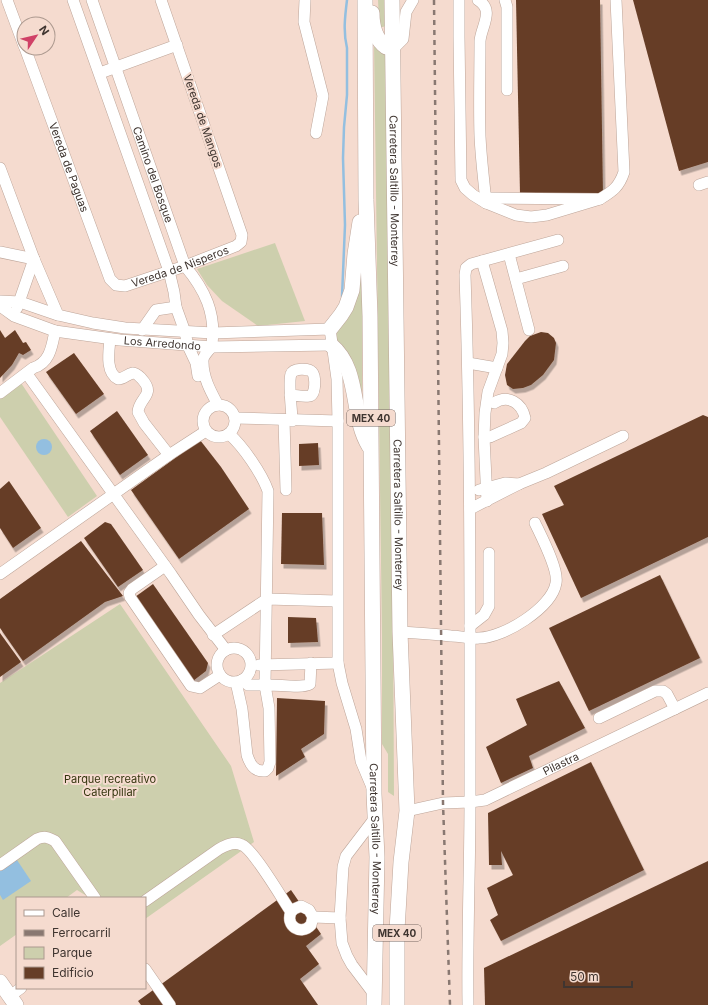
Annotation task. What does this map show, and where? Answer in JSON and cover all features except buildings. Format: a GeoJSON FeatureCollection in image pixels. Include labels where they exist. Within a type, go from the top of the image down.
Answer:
{"type":"FeatureCollection","features":[{"type":"Feature","properties":{"kind":"main road","name":"Carretera Saltillo - Monterrey"},"geometry":{"type":"LineString","coordinates":[[365,0],[366,200],[370,316],[374,794],[377,857],[374,1000]]}},
{"type":"Feature","properties":{"kind":"main road"},"geometry":{"type":"LineString","coordinates":[[372,0],[372,21],[375,31],[382,44],[387,47],[392,47]]}},
{"type":"Feature","properties":{"kind":"main road","name":"Carretera Saltillo - Monterrey"},"geometry":{"type":"LineString","coordinates":[[392,0],[400,632],[406,811],[397,930],[397,1005]]}},
{"type":"Feature","properties":{"kind":"main road"},"geometry":{"type":"LineString","coordinates":[[330,329],[344,311],[352,290],[360,220],[366,200]]}},
{"type":"Feature","properties":{"kind":"main road"},"geometry":{"type":"LineString","coordinates":[[331,345],[343,357],[348,368],[360,427],[371,450]]}},
{"type":"Feature","properties":{"kind":"main road","name":"MEX 40"},"geometry":{"type":"LineString","coordinates":[[403,838],[407,863],[407,1005]]}},
{"type":"Feature","properties":{"kind":"main road"},"geometry":{"type":"LineString","coordinates":[[0,982],[16,996]]}},
{"type":"Feature","properties":{"kind":"street","name":"Vereda de Paguas"},"geometry":{"type":"LineString","coordinates":[[7,0],[16,25]]}},
{"type":"Feature","properties":{"kind":"street","name":"Camino del Bosque"},"geometry":{"type":"LineString","coordinates":[[73,0],[169,271],[176,306],[188,346],[196,363],[201,385],[215,406]]}},
{"type":"Feature","properties":{"kind":"street","name":"Camino del Bosque"},"geometry":{"type":"LineString","coordinates":[[92,0],[186,266],[200,285],[208,301],[212,315],[212,347]]}},
{"type":"Feature","properties":{"kind":"street","name":"Vereda de Mangos"},"geometry":{"type":"LineString","coordinates":[[161,0],[242,235],[241,242]]}},
{"type":"Feature","properties":{"kind":"street"},"geometry":{"type":"LineString","coordinates":[[305,0],[304,22],[322,96],[316,133]]}},
{"type":"Feature","properties":{"kind":"street"},"geometry":{"type":"LineString","coordinates":[[392,47],[396,46],[403,39],[406,12],[413,0]]}},
{"type":"Feature","properties":{"kind":"street"},"geometry":{"type":"LineString","coordinates":[[459,0],[461,180],[464,188],[485,201],[516,215],[531,217],[600,199],[613,191],[620,183],[624,172],[616,0]]}},
{"type":"Feature","properties":{"kind":"street"},"geometry":{"type":"LineString","coordinates":[[478,0],[486,7],[487,14],[480,37],[480,136],[485,201]]}},
{"type":"Feature","properties":{"kind":"street"},"geometry":{"type":"LineString","coordinates":[[505,0],[507,8],[507,90]]}},
{"type":"Feature","properties":{"kind":"street"},"geometry":{"type":"LineString","coordinates":[[100,73],[177,45]]}},
{"type":"Feature","properties":{"kind":"street","name":"Vereda de Paguas"},"geometry":{"type":"LineString","coordinates":[[27,56],[110,278],[116,285]]}},
{"type":"Feature","properties":{"kind":"street"},"geometry":{"type":"LineString","coordinates":[[0,168],[34,259],[58,315]]}},
{"type":"Feature","properties":{"kind":"street"},"geometry":{"type":"LineString","coordinates":[[485,201],[600,199]]}},
{"type":"Feature","properties":{"kind":"street"},"geometry":{"type":"LineString","coordinates":[[468,1005],[467,919],[470,802],[470,492],[465,275],[466,268],[472,264],[558,240]]}},
{"type":"Feature","properties":{"kind":"street","name":"Vereda de Nisperos"},"geometry":{"type":"LineString","coordinates":[[116,285],[125,286],[186,266],[236,246],[241,242]]}},
{"type":"Feature","properties":{"kind":"street"},"geometry":{"type":"LineString","coordinates":[[0,252],[34,259]]}},
{"type":"Feature","properties":{"kind":"street"},"geometry":{"type":"LineString","coordinates":[[509,254],[529,330]]}},
{"type":"Feature","properties":{"kind":"street"},"geometry":{"type":"LineString","coordinates":[[14,316],[34,259]]}},
{"type":"Feature","properties":{"kind":"street"},"geometry":{"type":"LineString","coordinates":[[482,261],[502,331],[503,343],[502,354],[488,392],[485,413],[489,493]]}},
{"type":"Feature","properties":{"kind":"street"},"geometry":{"type":"LineString","coordinates":[[516,279],[563,266]]}},
{"type":"Feature","properties":{"kind":"street","name":"Los Arredondo"},"geometry":{"type":"LineString","coordinates":[[0,301],[20,302],[58,315],[93,323],[142,330],[213,333],[330,329]]}},
{"type":"Feature","properties":{"kind":"street","name":"Los Arredondo"},"geometry":{"type":"LineString","coordinates":[[0,306],[14,316],[52,330],[110,339],[212,347],[331,345]]}},
{"type":"Feature","properties":{"kind":"street"},"geometry":{"type":"LineString","coordinates":[[142,330],[156,310],[176,306]]}},
{"type":"Feature","properties":{"kind":"street"},"geometry":{"type":"LineString","coordinates":[[330,329],[336,380],[338,421],[338,663],[342,683],[356,729],[362,760],[374,794]]}},
{"type":"Feature","properties":{"kind":"street"},"geometry":{"type":"LineString","coordinates":[[0,392],[30,371],[34,362],[46,346],[52,330]]}},
{"type":"Feature","properties":{"kind":"street"},"geometry":{"type":"LineString","coordinates":[[110,339],[109,360],[113,375],[118,379],[122,379],[132,373],[143,381],[148,390],[146,396],[140,403],[138,412],[144,423],[169,455]]}},
{"type":"Feature","properties":{"kind":"street"},"geometry":{"type":"LineString","coordinates":[[212,347],[203,358],[202,364],[215,406]]}},
{"type":"Feature","properties":{"kind":"street"},"geometry":{"type":"LineString","coordinates":[[468,363],[497,368]]}},
{"type":"Feature","properties":{"kind":"street"},"geometry":{"type":"LineString","coordinates":[[30,371],[114,495],[213,635],[226,650]]}},
{"type":"Feature","properties":{"kind":"street"},"geometry":{"type":"LineString","coordinates":[[487,437],[494,403],[493,396],[488,392]]}},
{"type":"Feature","properties":{"kind":"street"},"geometry":{"type":"LineString","coordinates":[[286,490],[290,395]]}},
{"type":"Feature","properties":{"kind":"street"},"geometry":{"type":"LineString","coordinates":[[487,437],[521,423],[525,418],[524,411],[519,404],[500,399],[494,403]]}},
{"type":"Feature","properties":{"kind":"street"},"geometry":{"type":"LineString","coordinates":[[215,406],[229,409],[235,418],[233,429],[229,434],[220,438],[215,437],[206,431],[203,422],[203,418],[207,410],[215,406]]}},
{"type":"Feature","properties":{"kind":"street"},"geometry":{"type":"LineString","coordinates":[[235,418],[338,421]]}},
{"type":"Feature","properties":{"kind":"street"},"geometry":{"type":"LineString","coordinates":[[0,574],[169,455],[206,431]]}},
{"type":"Feature","properties":{"kind":"street"},"geometry":{"type":"LineString","coordinates":[[229,434],[235,439],[256,467],[265,481],[268,491],[265,685],[269,708],[270,762],[268,768],[264,771],[260,772],[252,766],[247,755],[239,681]]}},
{"type":"Feature","properties":{"kind":"street"},"geometry":{"type":"LineString","coordinates":[[470,509],[504,483],[519,484],[546,473],[623,436]]}},
{"type":"Feature","properties":{"kind":"street"},"geometry":{"type":"LineString","coordinates":[[470,492],[489,493]]}},
{"type":"Feature","properties":{"kind":"street"},"geometry":{"type":"LineString","coordinates":[[400,632],[470,632],[480,638],[515,626],[541,608],[551,595],[556,583],[556,572],[535,523]]}},
{"type":"Feature","properties":{"kind":"street"},"geometry":{"type":"LineString","coordinates":[[470,632],[484,615],[489,606],[489,553]]}},
{"type":"Feature","properties":{"kind":"street"},"geometry":{"type":"LineString","coordinates":[[165,566],[132,589],[130,597],[191,686],[200,688],[220,675]]}},
{"type":"Feature","properties":{"kind":"street"},"geometry":{"type":"LineString","coordinates":[[213,635],[267,599],[337,601]]}},
{"type":"Feature","properties":{"kind":"street"},"geometry":{"type":"LineString","coordinates":[[230,648],[240,649],[248,656],[251,666],[246,676],[239,681],[230,682],[220,675],[218,670],[218,658],[226,650],[230,648]]}},
{"type":"Feature","properties":{"kind":"street"},"geometry":{"type":"LineString","coordinates":[[239,681],[248,685],[278,684],[306,686],[310,684],[311,680],[311,663]]}},
{"type":"Feature","properties":{"kind":"street"},"geometry":{"type":"LineString","coordinates":[[251,666],[266,664],[338,663]]}},
{"type":"Feature","properties":{"kind":"street"},"geometry":{"type":"LineString","coordinates":[[599,718],[655,691],[663,691],[667,694],[675,709]]}},
{"type":"Feature","properties":{"kind":"street","name":"Pilastra"},"geometry":{"type":"LineString","coordinates":[[406,811],[443,803],[485,800],[708,693]]}},
{"type":"Feature","properties":{"kind":"street"},"geometry":{"type":"LineString","coordinates":[[374,1000],[347,956],[342,943],[340,918],[342,873],[346,856],[375,818]]}},
{"type":"Feature","properties":{"kind":"street"},"geometry":{"type":"LineString","coordinates":[[0,864],[37,838],[50,838],[55,841],[94,897]]}},
{"type":"Feature","properties":{"kind":"street"},"geometry":{"type":"LineString","coordinates":[[146,899],[219,849],[231,843],[243,845],[252,854],[291,912]]}},
{"type":"Feature","properties":{"kind":"street"},"geometry":{"type":"LineString","coordinates":[[302,906],[309,910],[313,917],[309,928],[297,930],[293,927],[289,920],[291,912],[302,906]]}},
{"type":"Feature","properties":{"kind":"street"},"geometry":{"type":"LineString","coordinates":[[313,917],[340,918]]}},
{"type":"Feature","properties":{"kind":"street"},"geometry":{"type":"LineString","coordinates":[[146,971],[170,1005]]}},
{"type":"Feature","properties":{"kind":"green space"},"geometry":{"type":"Polygon","coordinates":[[[378,0],[386,0],[385,26],[383,27],[381,27],[379,21],[378,0]]]}},
{"type":"Feature","properties":{"kind":"green space"},"geometry":{"type":"Polygon","coordinates":[[[374,43],[377,49],[386,53],[394,796],[388,792],[388,754],[382,744],[382,636],[374,43]]]}},
{"type":"Feature","properties":{"kind":"green space"},"geometry":{"type":"Polygon","coordinates":[[[362,238],[362,412],[336,343],[337,329],[362,238]]]}},
{"type":"Feature","properties":{"kind":"green space"},"geometry":{"type":"Polygon","coordinates":[[[275,243],[305,321],[258,326],[222,301],[207,285],[197,269],[275,243]]]}},
{"type":"Feature","properties":{"kind":"green space"},"geometry":{"type":"Polygon","coordinates":[[[21,383],[97,496],[68,517],[0,417],[0,397],[21,383]]]}},
{"type":"Feature","properties":{"kind":"green space","name":"Parque recreativo Caterpillar"},"geometry":{"type":"Polygon","coordinates":[[[120,604],[231,766],[254,842],[146,918],[146,897],[88,897],[77,890],[67,897],[16,897],[16,935],[0,946],[0,683],[120,604]]]}},
{"type":"Feature","properties":{"kind":"water"},"geometry":{"type":"Polygon","coordinates":[[[41,439],[47,439],[52,444],[50,453],[47,455],[41,455],[36,450],[36,444],[41,439]]]}},
{"type":"Feature","properties":{"kind":"water"},"geometry":{"type":"Polygon","coordinates":[[[15,857],[31,881],[3,900],[0,895],[0,867],[15,857]]]}},
{"type":"Feature","properties":{"kind":"waterway"},"geometry":{"type":"LineString","coordinates":[[342,297],[345,225],[343,158],[347,95],[347,48],[345,36],[347,0]]}},
{"type":"Feature","properties":{"kind":"railway"},"geometry":{"type":"LineString","coordinates":[[434,0],[443,803],[450,1005]]}}]}
